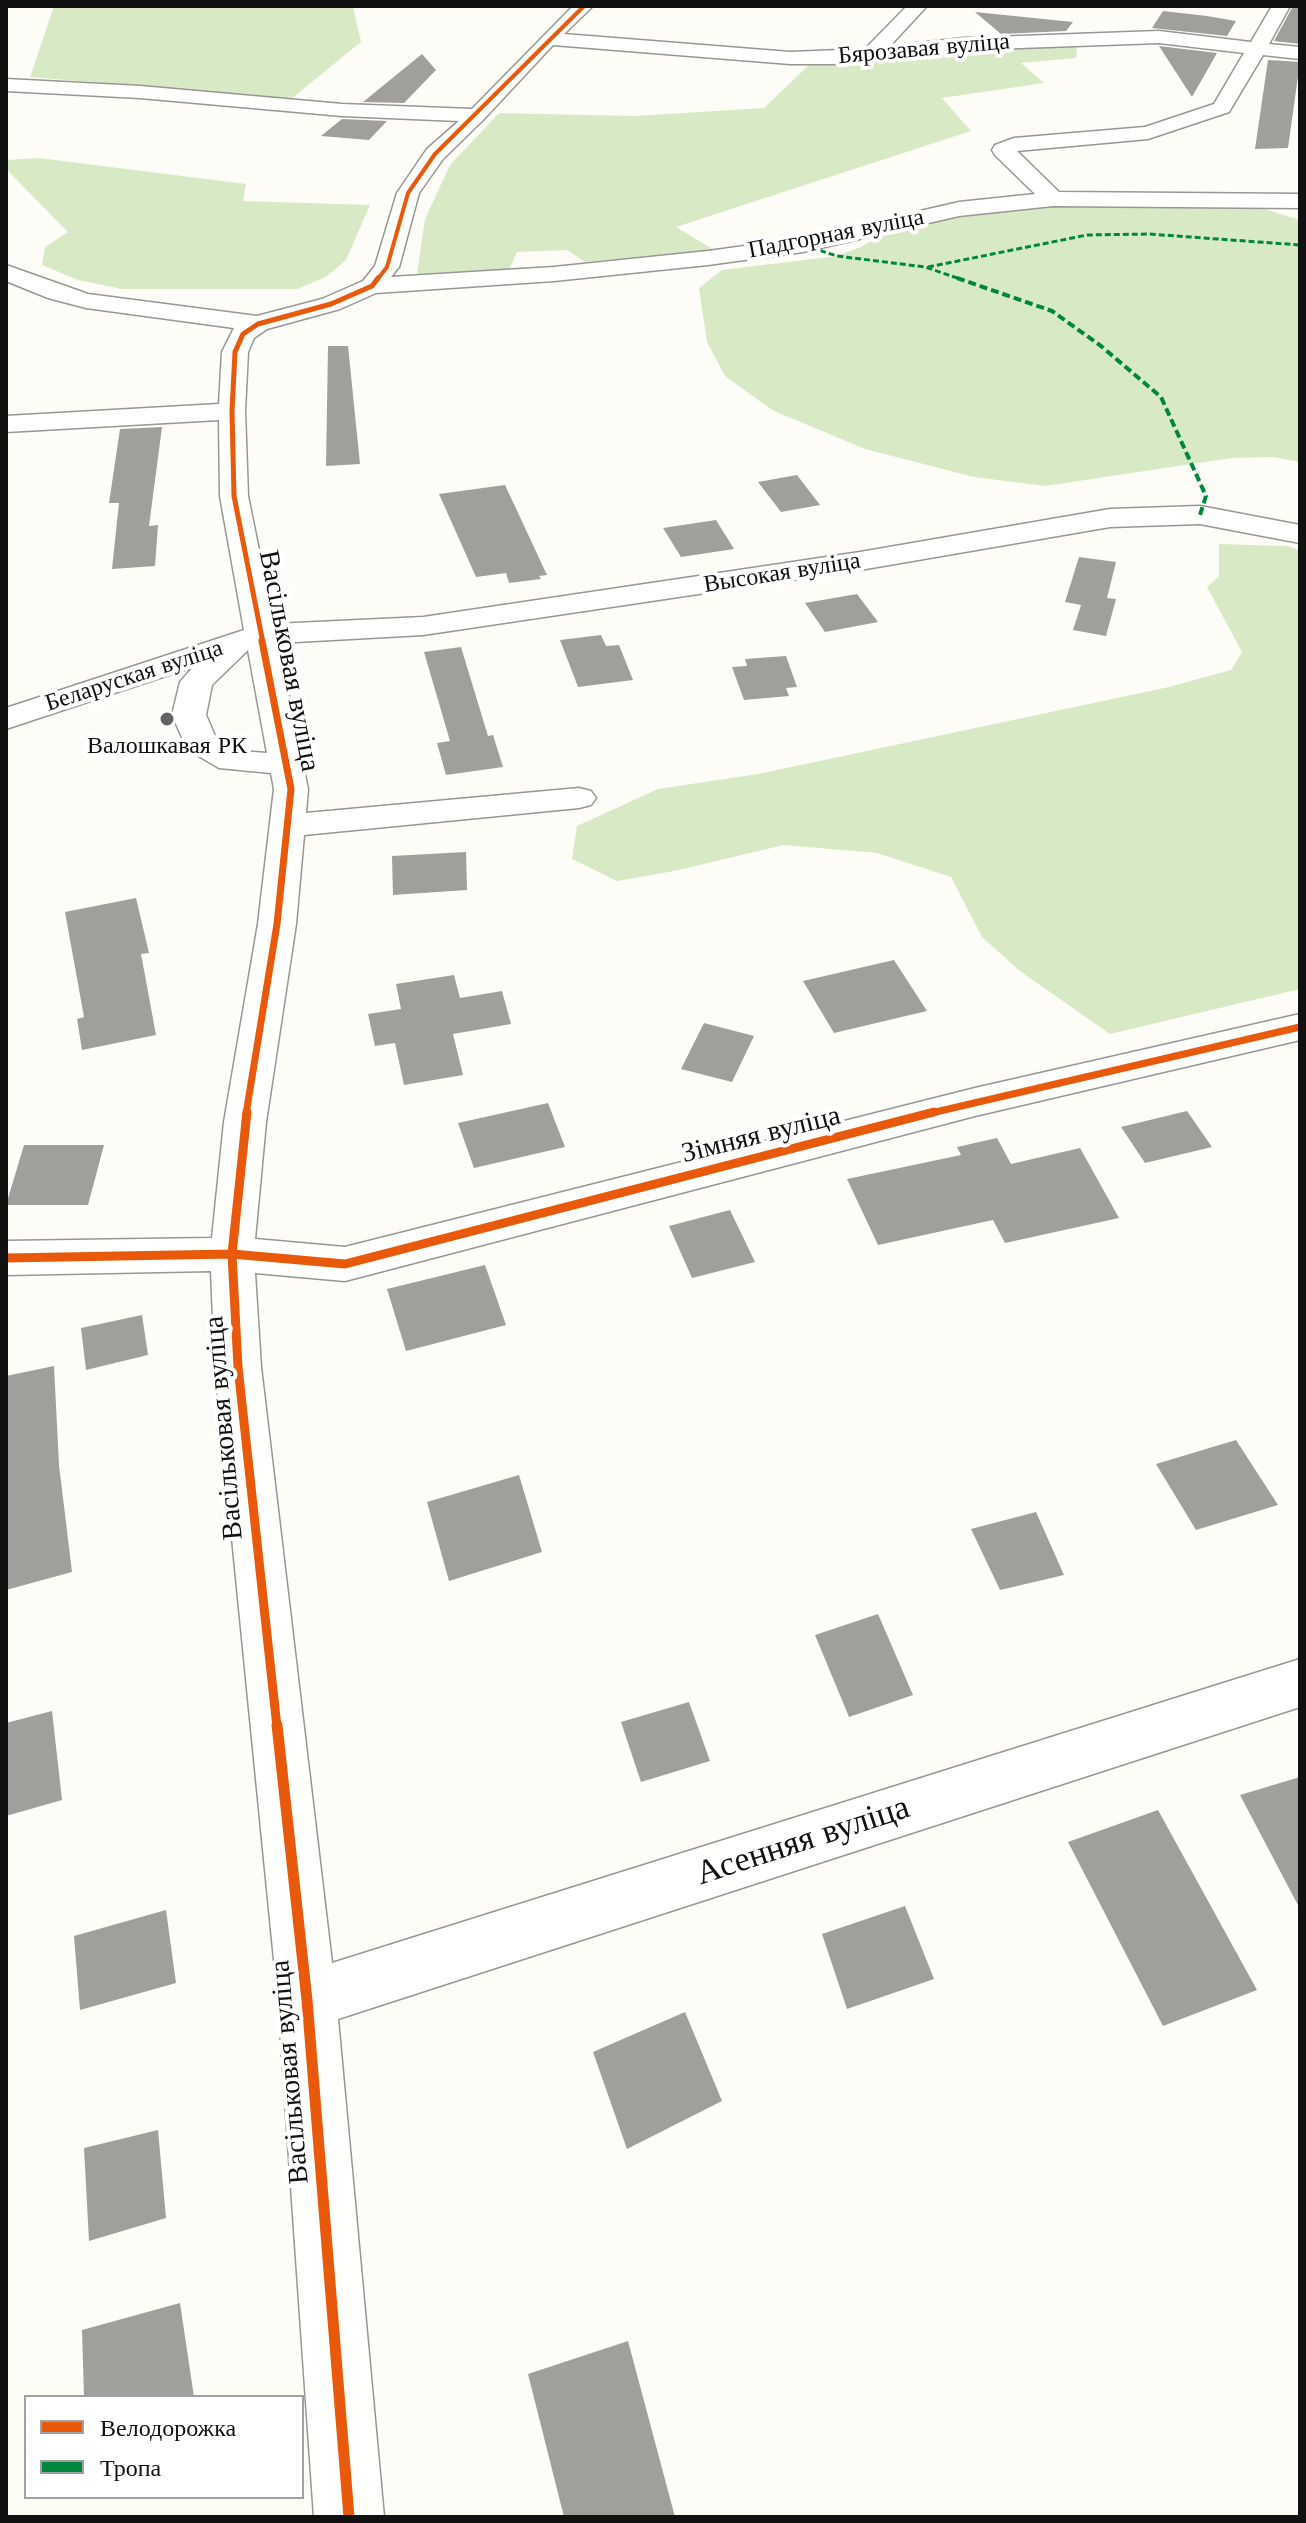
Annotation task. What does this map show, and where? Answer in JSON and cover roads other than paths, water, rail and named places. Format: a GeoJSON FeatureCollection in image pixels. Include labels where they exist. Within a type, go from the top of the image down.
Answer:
{"type":"FeatureCollection","features":[{"type":"Feature","properties":{"kind":"street"},"geometry":{"type":"LineString","coordinates":[[372,286],[387,267],[408,193],[435,154],[584,6]]}},
{"type":"Feature","properties":{"kind":"street"},"geometry":{"type":"LineString","coordinates":[[872,53],[918,6]]}},
{"type":"Feature","properties":{"kind":"street"},"geometry":{"type":"LineString","coordinates":[[1053,199],[1003,150],[1014,144],[1148,133],[1222,108],[1281,6]]}},
{"type":"Feature","properties":{"kind":"street","name":"Бярозавая вуліца"},"geometry":{"type":"LineString","coordinates":[[548,39],[790,58],[964,44],[1159,37],[1300,53]]}},
{"type":"Feature","properties":{"kind":"street"},"geometry":{"type":"LineString","coordinates":[[6,85],[140,92],[357,111],[477,115]]}},
{"type":"Feature","properties":{"kind":"street","name":"Падгорная вуліца"},"geometry":{"type":"LineString","coordinates":[[269,321],[331,304],[372,286],[554,274],[708,258],[803,245],[959,209],[1053,199],[1300,201]]}},
{"type":"Feature","properties":{"kind":"street"},"geometry":{"type":"LineString","coordinates":[[6,272],[86,301],[269,321]]}},
{"type":"Feature","properties":{"kind":"street","name":"Васільковая вуліца"},"geometry":{"type":"LineString","coordinates":[[269,321],[243,334],[235,352],[232,411],[234,496],[250,637],[287,764],[291,789],[277,924],[245,1122],[232,1254],[238,1367],[307,2000],[349,2517]]}},
{"type":"Feature","properties":{"kind":"street"},"geometry":{"type":"LineString","coordinates":[[6,424],[232,411]]}},
{"type":"Feature","properties":{"kind":"street","name":"Высокая вуліца"},"geometry":{"type":"LineString","coordinates":[[250,637],[423,626],[860,561],[1110,518],[1200,515],[1300,534]]}},
{"type":"Feature","properties":{"kind":"street"},"geometry":{"type":"LineString","coordinates":[[250,637],[196,682],[189,715],[202,744],[231,761],[287,764]]}},
{"type":"Feature","properties":{"kind":"street","name":"Беларуская вуліца"},"geometry":{"type":"LineString","coordinates":[[6,719],[250,637]]}},
{"type":"Feature","properties":{"kind":"street"},"geometry":{"type":"LineString","coordinates":[[287,826],[579,798]]}},
{"type":"Feature","properties":{"kind":"street","name":"Зімняя вуліца"},"geometry":{"type":"LineString","coordinates":[[6,1258],[232,1254],[345,1264],[975,1102],[1300,1027]]}},
{"type":"Feature","properties":{"kind":"street","name":"Асенняя вуліца"},"geometry":{"type":"LineString","coordinates":[[307,2000],[1300,1683]]}},
{"type":"Feature","properties":{"kind":"place","name":"Валошкавая РК"},"geometry":{"type":"Point","coordinates":[167,719]}}]}
